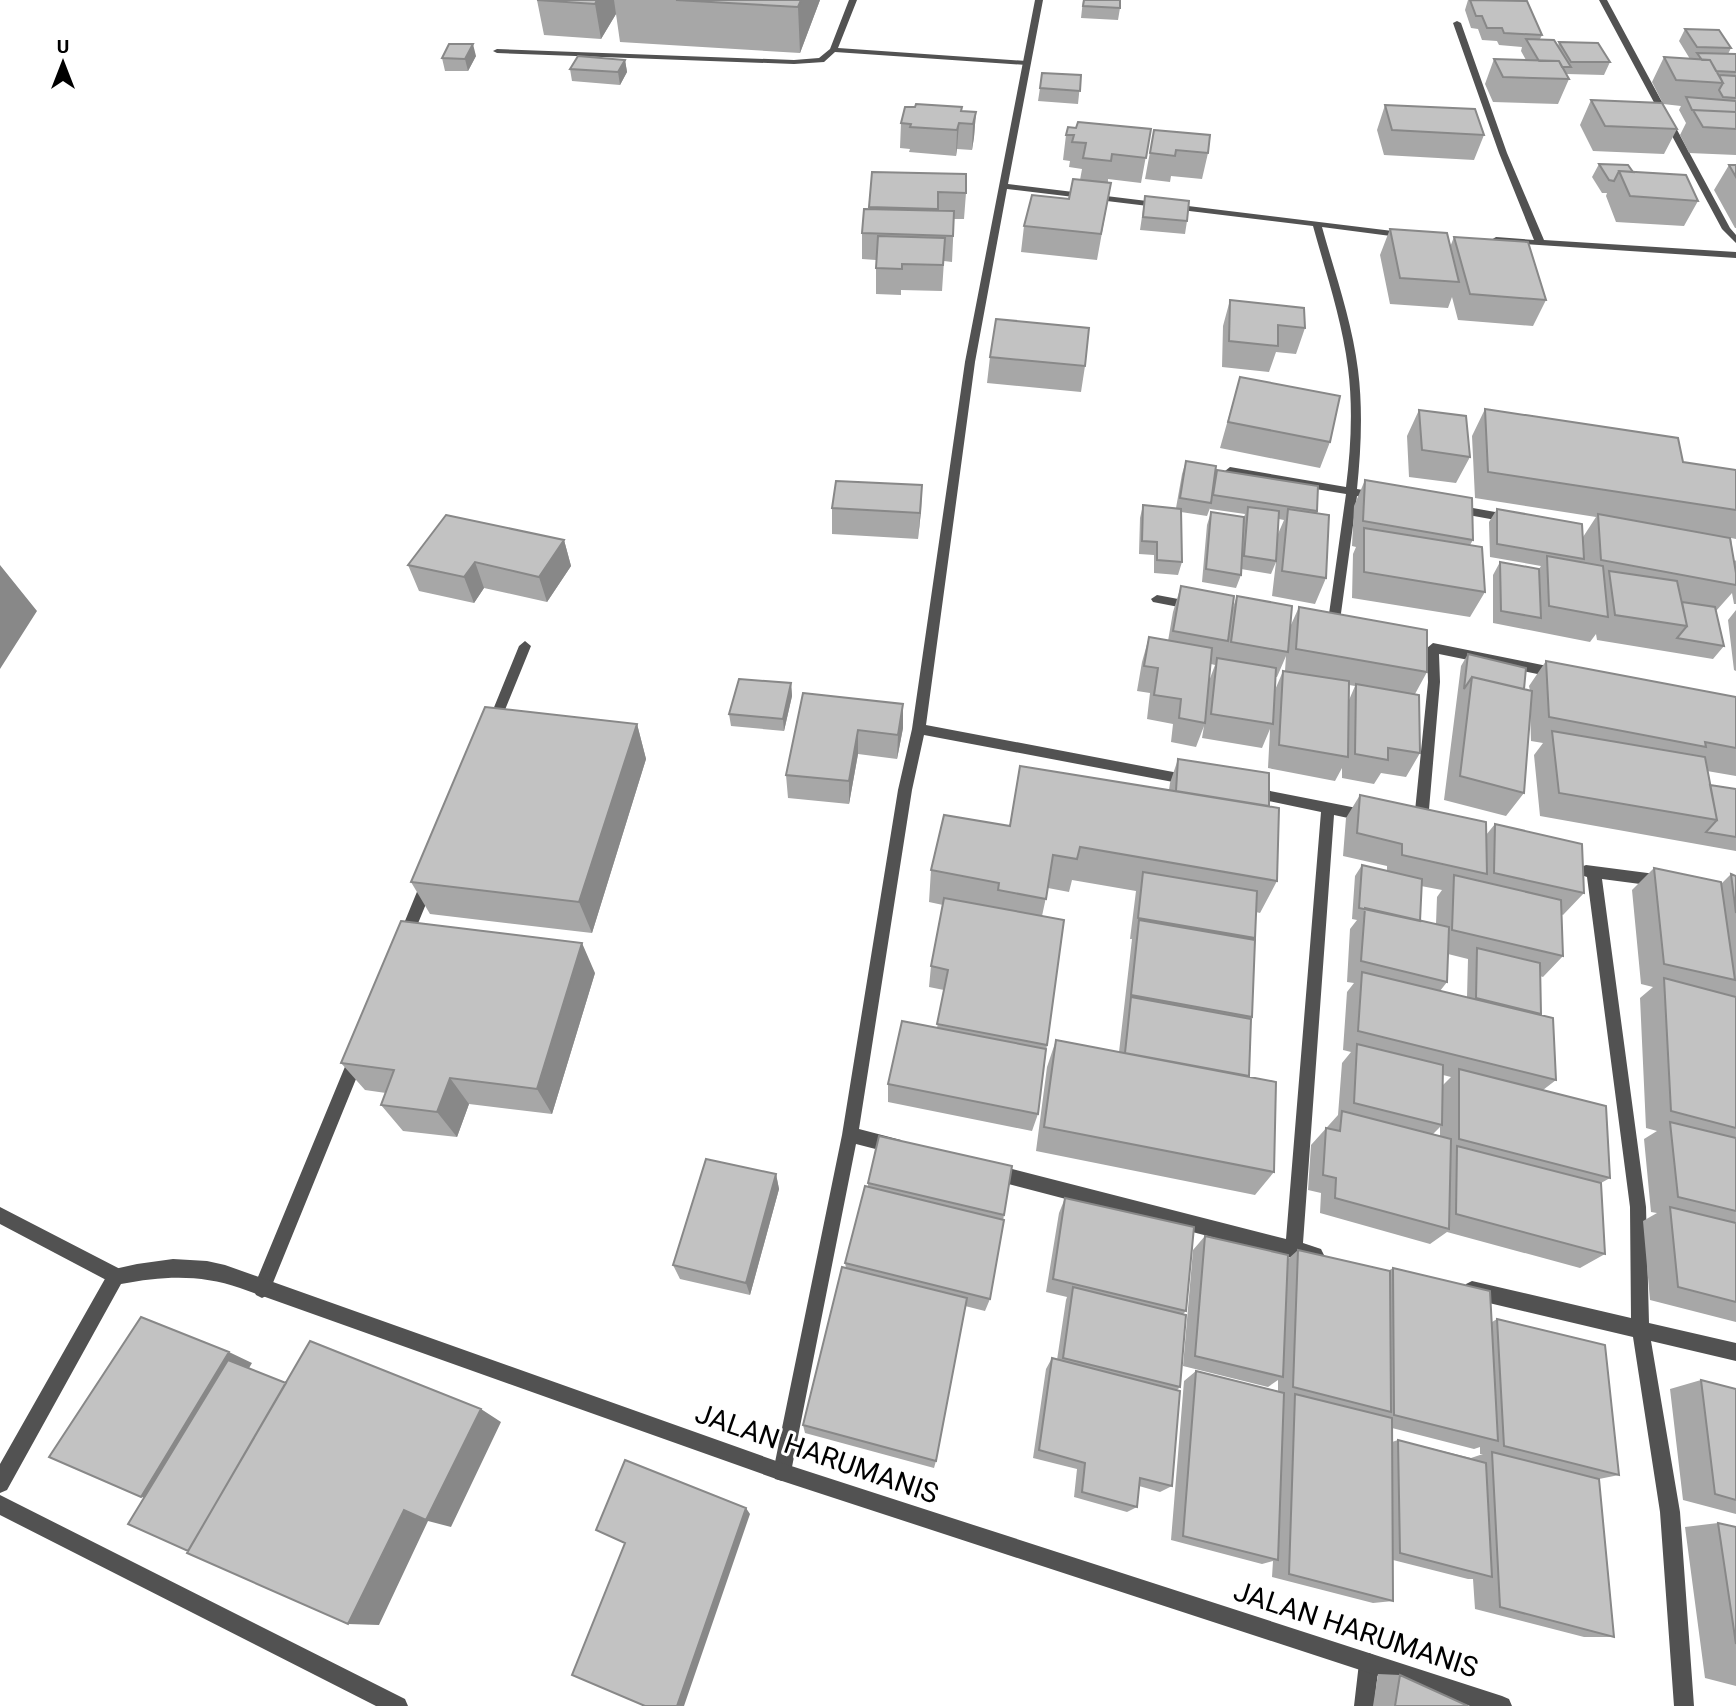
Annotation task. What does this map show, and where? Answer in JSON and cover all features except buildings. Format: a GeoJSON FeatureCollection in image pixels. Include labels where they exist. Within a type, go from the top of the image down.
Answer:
{"type":"FeatureCollection","features":[{"type":"Feature","properties":{"kind":"street"},"geometry":{"type":"LineString","coordinates":[[498,51],[794,62],[821,60],[833,50],[853,0]]}},
{"type":"Feature","properties":{"kind":"street"},"geometry":{"type":"LineString","coordinates":[[782,1472],[850,1135],[905,789],[919,729],[970,362],[1039,0]]}},
{"type":"Feature","properties":{"kind":"street"},"geometry":{"type":"LineString","coordinates":[[1603,0],[1726,229],[1736,240]]}},
{"type":"Feature","properties":{"kind":"street"},"geometry":{"type":"LineString","coordinates":[[1457,23],[1503,153],[1540,242]]}},
{"type":"Feature","properties":{"kind":"street"},"geometry":{"type":"LineString","coordinates":[[833,50],[1027,63]]}},
{"type":"Feature","properties":{"kind":"street"},"geometry":{"type":"LineString","coordinates":[[1004,187],[1420,237]]}},
{"type":"Feature","properties":{"kind":"street"},"geometry":{"type":"LineString","coordinates":[[1317,225],[1347,342],[1355,386],[1355,436],[1339,629],[1319,626]]}},
{"type":"Feature","properties":{"kind":"street"},"geometry":{"type":"LineString","coordinates":[[1487,240],[1736,254]]}},
{"type":"Feature","properties":{"kind":"street"},"geometry":{"type":"LineString","coordinates":[[1230,471],[1391,499]]}},
{"type":"Feature","properties":{"kind":"street"},"geometry":{"type":"LineString","coordinates":[[1446,508],[1527,522]]}},
{"type":"Feature","properties":{"kind":"street"},"geometry":{"type":"LineString","coordinates":[[1157,599],[1211,608]]}},
{"type":"Feature","properties":{"kind":"street"},"geometry":{"type":"LineString","coordinates":[[488,736],[525,646]]}},
{"type":"Feature","properties":{"kind":"street"},"geometry":{"type":"LineString","coordinates":[[1421,822],[1434,682],[1427,647],[1566,675]]}},
{"type":"Feature","properties":{"kind":"street"},"geometry":{"type":"LineString","coordinates":[[919,729],[1205,783]]}},
{"type":"Feature","properties":{"kind":"street"},"geometry":{"type":"LineString","coordinates":[[1233,789],[1381,818]]}},
{"type":"Feature","properties":{"kind":"street"},"geometry":{"type":"LineString","coordinates":[[1294,1250],[1328,807]]}},
{"type":"Feature","properties":{"kind":"street"},"geometry":{"type":"LineString","coordinates":[[398,955],[435,865]]}},
{"type":"Feature","properties":{"kind":"street"},"geometry":{"type":"LineString","coordinates":[[1567,865],[1594,873],[1671,883]]}},
{"type":"Feature","properties":{"kind":"street"},"geometry":{"type":"LineString","coordinates":[[1594,873],[1638,1207],[1640,1327],[1670,1512],[1684,1706]]}},
{"type":"Feature","properties":{"kind":"street"},"geometry":{"type":"LineString","coordinates":[[262,1289],[362,1045]]}},
{"type":"Feature","properties":{"kind":"street"},"geometry":{"type":"LineString","coordinates":[[850,1135],[915,1151]]}},
{"type":"Feature","properties":{"kind":"street"},"geometry":{"type":"LineString","coordinates":[[969,1166],[1334,1259]]}},
{"type":"Feature","properties":{"kind":"street"},"geometry":{"type":"LineString","coordinates":[[0,1215],[116,1276],[0,1483]]}},
{"type":"Feature","properties":{"kind":"street","name":"JALAN HARUMANIS"},"geometry":{"type":"LineString","coordinates":[[116,1276],[154,1269],[201,1268],[230,1273],[262,1289],[782,1472],[1502,1706]]}},
{"type":"Feature","properties":{"kind":"street"},"geometry":{"type":"LineString","coordinates":[[1453,1286],[1640,1327],[1736,1352]]}},
{"type":"Feature","properties":{"kind":"street"},"geometry":{"type":"LineString","coordinates":[[0,1505],[398,1706]]}},
{"type":"Feature","properties":{"kind":"street"},"geometry":{"type":"LineString","coordinates":[[1364,1706],[1369,1663]]}}]}
